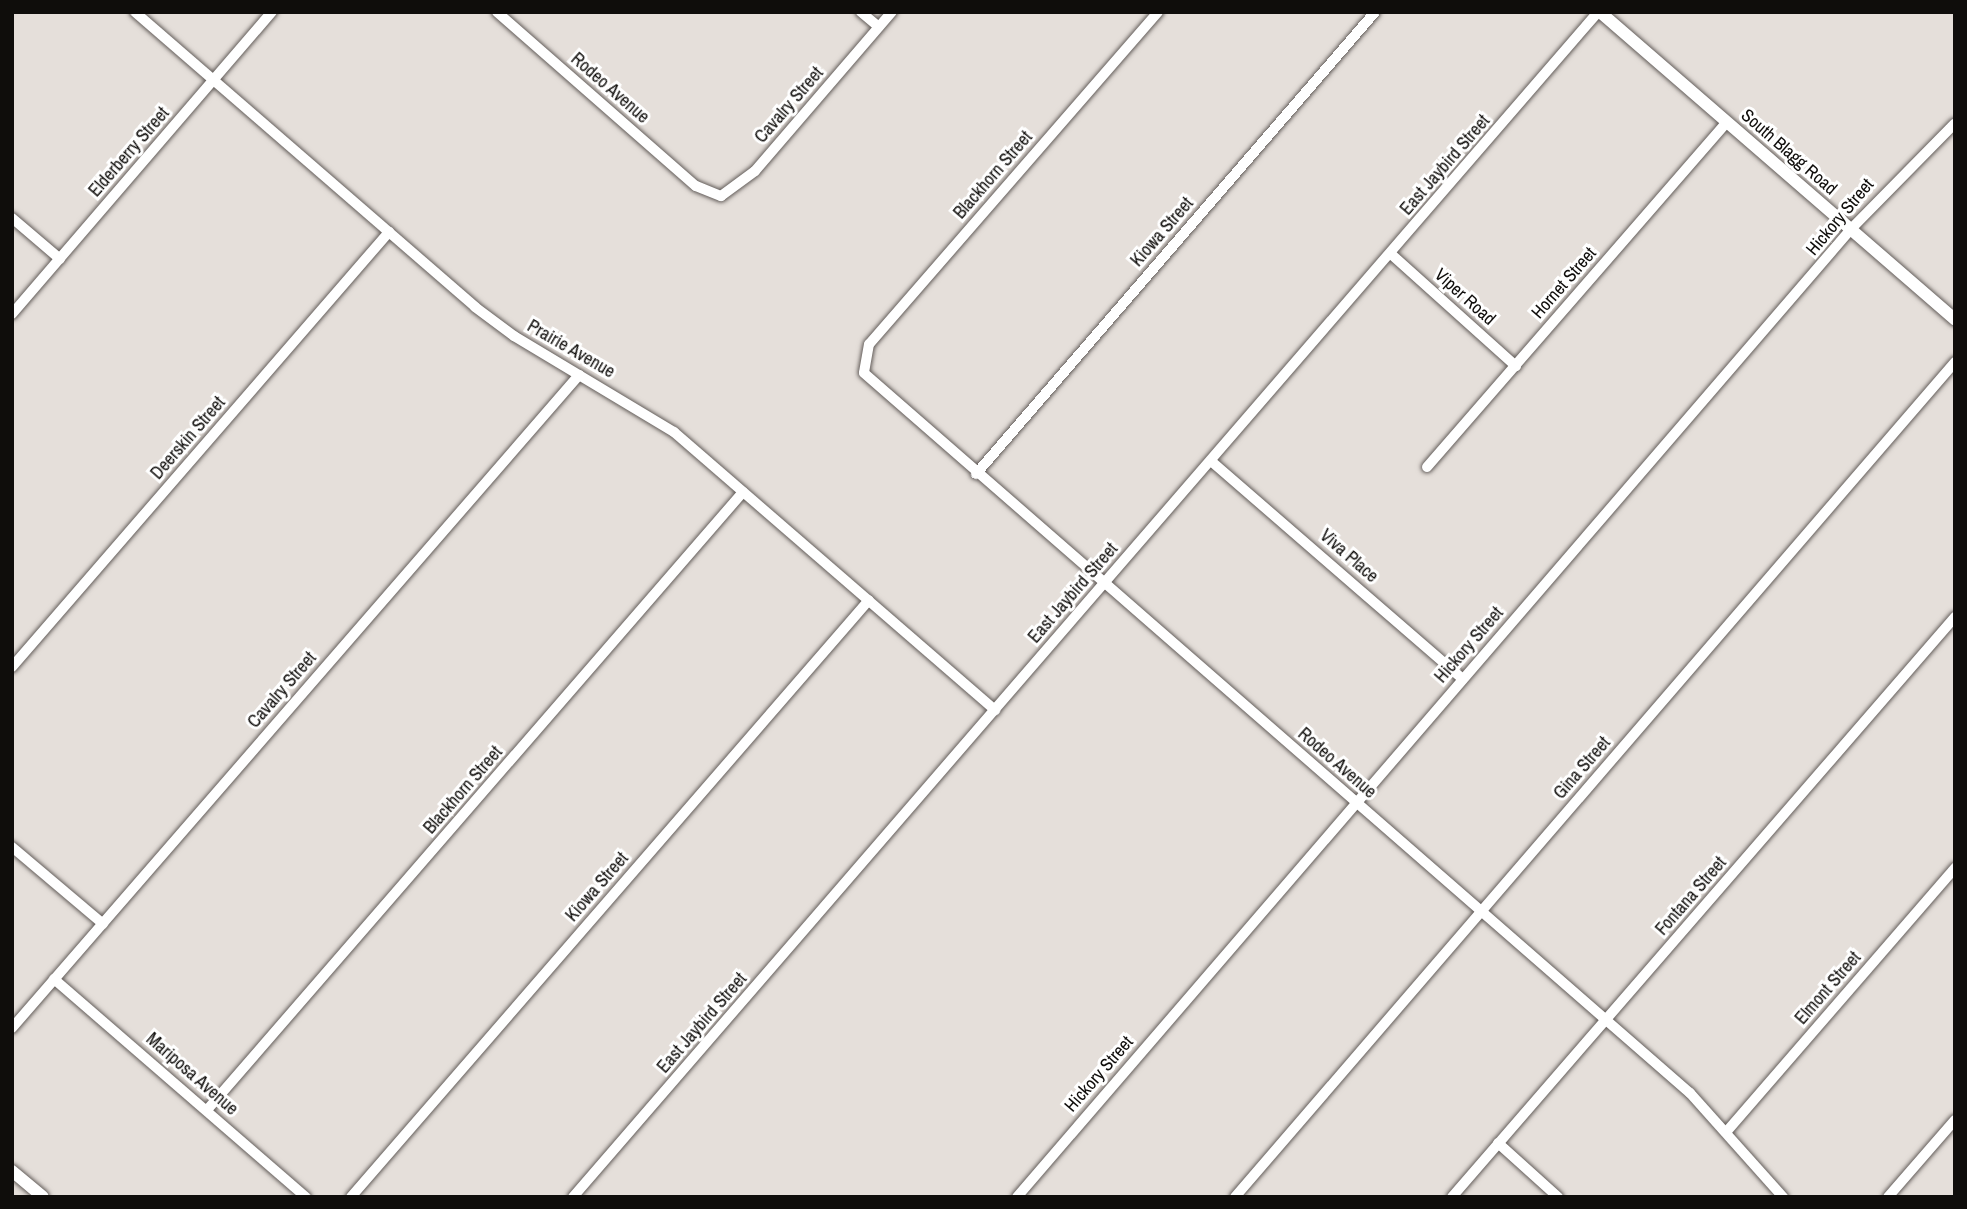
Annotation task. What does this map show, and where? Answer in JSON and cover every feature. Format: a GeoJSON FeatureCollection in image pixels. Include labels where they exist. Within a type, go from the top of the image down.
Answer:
{"type":"FeatureCollection","features":[{"type":"Feature","properties":{"kind":"main road","name":"South Blagg Road"},"geometry":{"type":"LineString","coordinates":[[1599,12],[1955,320]]}},
{"type":"Feature","properties":{"kind":"main road"},"geometry":{"type":"LineString","coordinates":[[12,1171],[43,1197]]}},
{"type":"Feature","properties":{"kind":"street","name":"Prairie Avenue"},"geometry":{"type":"LineString","coordinates":[[135,12],[514,337],[674,432],[995,710]]}},
{"type":"Feature","properties":{"kind":"street","name":"Elderberry Street"},"geometry":{"type":"LineString","coordinates":[[12,314],[272,12]]}},
{"type":"Feature","properties":{"kind":"street","name":"Rodeo Avenue"},"geometry":{"type":"LineString","coordinates":[[497,12],[701,189]]}},
{"type":"Feature","properties":{"kind":"street"},"geometry":{"type":"LineString","coordinates":[[861,12],[879,27]]}},
{"type":"Feature","properties":{"kind":"street","name":"Cavalry Street"},"geometry":{"type":"LineString","coordinates":[[701,189],[722,196],[740,187],[892,12]]}},
{"type":"Feature","properties":{"kind":"street","name":"Blackhorn Street"},"geometry":{"type":"LineString","coordinates":[[862,364],[869,344],[1158,12]]}},
{"type":"Feature","properties":{"kind":"street","name":"Kiowa Street"},"geometry":{"type":"LineString","coordinates":[[976,474],[1375,12]]}},
{"type":"Feature","properties":{"kind":"street","name":"East Jaybird Street"},"geometry":{"type":"LineString","coordinates":[[573,1197],[1599,12]]}},
{"type":"Feature","properties":{"kind":"street","name":"Hornet Street"},"geometry":{"type":"LineString","coordinates":[[1427,467],[1727,122]]}},
{"type":"Feature","properties":{"kind":"street","name":"Hickory Street"},"geometry":{"type":"LineString","coordinates":[[1017,1197],[1852,229],[1955,123]]}},
{"type":"Feature","properties":{"kind":"street"},"geometry":{"type":"LineString","coordinates":[[12,218],[60,259]]}},
{"type":"Feature","properties":{"kind":"street","name":"Deerskin Street"},"geometry":{"type":"LineString","coordinates":[[12,667],[389,232]]}},
{"type":"Feature","properties":{"kind":"street","name":"Viper Road"},"geometry":{"type":"LineString","coordinates":[[1391,254],[1516,366]]}},
{"type":"Feature","properties":{"kind":"street","name":"Gina Street"},"geometry":{"type":"LineString","coordinates":[[1235,1197],[1955,362]]}},
{"type":"Feature","properties":{"kind":"street","name":"Rodeo Avenue"},"geometry":{"type":"LineString","coordinates":[[862,364],[870,383],[1607,1020],[1728,1130],[1783,1197]]}},
{"type":"Feature","properties":{"kind":"street","name":"Cavalry Street"},"geometry":{"type":"LineString","coordinates":[[12,1028],[579,375]]}},
{"type":"Feature","properties":{"kind":"street","name":"Viva Place"},"geometry":{"type":"LineString","coordinates":[[1211,461],[1464,679]]}},
{"type":"Feature","properties":{"kind":"street","name":"Blackhorn Street"},"geometry":{"type":"LineString","coordinates":[[207,1110],[743,492]]}},
{"type":"Feature","properties":{"kind":"street","name":"Kiowa Street"},"geometry":{"type":"LineString","coordinates":[[351,1197],[869,600]]}},
{"type":"Feature","properties":{"kind":"street","name":"Fontana Street"},"geometry":{"type":"LineString","coordinates":[[1452,1197],[1955,617]]}},
{"type":"Feature","properties":{"kind":"street"},"geometry":{"type":"LineString","coordinates":[[12,847],[103,924]]}},
{"type":"Feature","properties":{"kind":"street","name":"Elmont Street"},"geometry":{"type":"LineString","coordinates":[[1728,1130],[1955,868]]}},
{"type":"Feature","properties":{"kind":"street","name":"Mariposa Avenue"},"geometry":{"type":"LineString","coordinates":[[54,979],[306,1197]]}},
{"type":"Feature","properties":{"kind":"street"},"geometry":{"type":"LineString","coordinates":[[1888,1197],[1955,1120]]}},
{"type":"Feature","properties":{"kind":"street"},"geometry":{"type":"LineString","coordinates":[[1497,1143],[1558,1197]]}}]}
